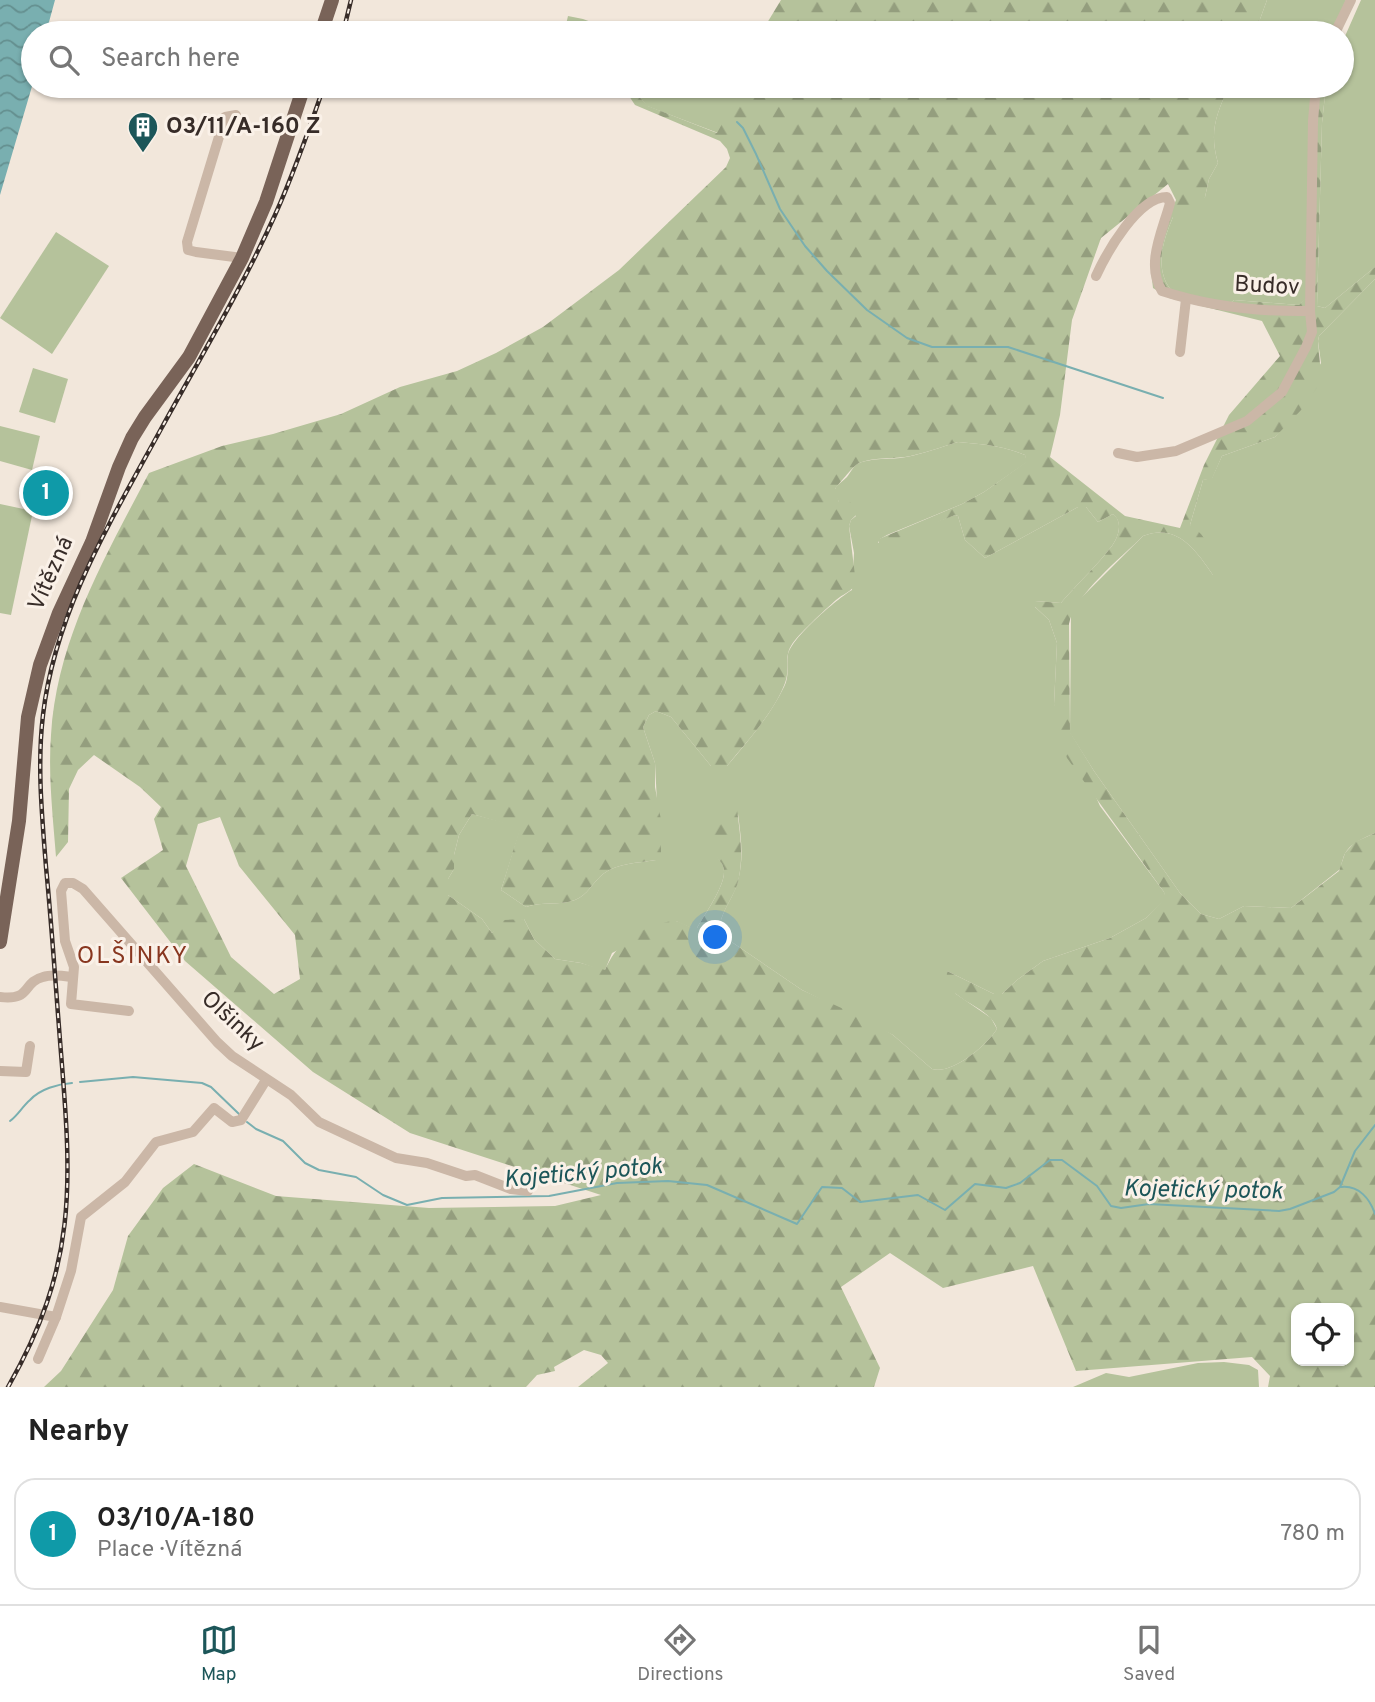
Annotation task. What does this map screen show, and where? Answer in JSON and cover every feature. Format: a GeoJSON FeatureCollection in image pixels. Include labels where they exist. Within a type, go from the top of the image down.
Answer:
{"type":"FeatureCollection","features":[{"type":"Feature","properties":{"kind":"main road"},"geometry":{"type":"LineString","coordinates":[[325,21],[332,0]]}},
{"type":"Feature","properties":{"kind":"main road","name":"Vítězná"},"geometry":{"type":"LineString","coordinates":[[0,942],[19,821],[27,717],[40,665],[132,438],[189,357],[242,258],[266,202],[300,98]]}},
{"type":"Feature","properties":{"kind":"street"},"geometry":{"type":"LineString","coordinates":[[1341,21],[1351,0]]}},
{"type":"Feature","properties":{"kind":"street"},"geometry":{"type":"LineString","coordinates":[[1310,311],[1315,98]]}},
{"type":"Feature","properties":{"kind":"street"},"geometry":{"type":"LineString","coordinates":[[225,115],[187,242],[188,250],[196,253],[242,258]]}},
{"type":"Feature","properties":{"kind":"street","name":"Budov"},"geometry":{"type":"LineString","coordinates":[[1096,276],[1104,258],[1141,208],[1159,197],[1167,197],[1170,203],[1155,255],[1156,274],[1162,291],[1186,299],[1236,309],[1310,311],[1312,332],[1282,392],[1247,421],[1176,451],[1137,457],[1118,453]]}},
{"type":"Feature","properties":{"kind":"street"},"geometry":{"type":"LineString","coordinates":[[1180,352],[1186,299]]}},
{"type":"Feature","properties":{"kind":"street","name":"Olšinky"},"geometry":{"type":"LineString","coordinates":[[129,1011],[71,1004],[74,967],[65,941],[61,891],[65,884],[74,883],[110,919],[158,978],[217,1042],[232,1056],[291,1095],[319,1122],[376,1150],[466,1176],[475,1175],[511,1189],[528,1191]]}},
{"type":"Feature","properties":{"kind":"street"},"geometry":{"type":"LineString","coordinates":[[0,997],[21,996],[35,981],[44,976],[72,977]]}},
{"type":"Feature","properties":{"kind":"street"},"geometry":{"type":"LineString","coordinates":[[0,1071],[26,1072],[30,1046]]}},
{"type":"Feature","properties":{"kind":"street","name":"Olšinky"},"geometry":{"type":"LineString","coordinates":[[56,1317],[71,1271],[81,1217],[125,1182],[156,1142],[193,1132],[214,1108],[232,1122],[241,1121],[267,1080]]}},
{"type":"Feature","properties":{"kind":"street"},"geometry":{"type":"LineString","coordinates":[[0,1307],[56,1317],[38,1359]]}},
{"type":"Feature","properties":{"kind":"green space"},"geometry":{"type":"Polygon","coordinates":[[[781,0],[1267,0],[1259,21],[768,21],[781,0]]]}},
{"type":"Feature","properties":{"kind":"green space"},"geometry":{"type":"Polygon","coordinates":[[[1267,0],[1346,0],[1337,21],[1259,21],[1267,0]]]}},
{"type":"Feature","properties":{"kind":"green space"},"geometry":{"type":"Polygon","coordinates":[[[1361,0],[1375,0],[1375,267],[1325,308],[1317,306],[1322,123],[1325,98],[1354,98],[1354,21],[1352,21],[1361,0]]]}},
{"type":"Feature","properties":{"kind":"green space"},"geometry":{"type":"Polygon","coordinates":[[[568,16],[588,21],[567,21],[568,16]]]}},
{"type":"Feature","properties":{"kind":"green space"},"geometry":{"type":"Polygon","coordinates":[[[630,98],[640,98],[648,106],[717,133],[736,98],[1224,98],[1214,133],[1218,163],[1209,179],[1205,197],[1196,218],[1173,217],[1166,235],[1162,264],[1166,282],[1171,290],[1228,305],[1234,300],[1299,305],[1307,297],[1313,98],[1325,98],[1317,306],[1325,308],[1375,267],[1375,279],[1319,336],[1321,375],[1316,389],[1304,407],[1275,437],[1222,456],[1212,479],[1203,480],[1190,525],[1201,534],[1209,547],[1219,575],[1213,575],[1184,541],[1166,533],[1155,533],[1143,536],[1100,577],[1080,601],[1069,624],[1070,732],[1094,771],[1180,893],[1201,914],[1219,919],[1244,906],[1291,908],[1339,871],[1345,853],[1355,842],[1375,833],[1375,1387],[1268,1387],[1270,1376],[1252,1357],[1076,1371],[1033,1266],[943,1288],[890,1253],[841,1287],[880,1368],[874,1387],[578,1387],[608,1363],[601,1355],[584,1350],[554,1367],[555,1371],[537,1375],[526,1387],[44,1387],[61,1371],[113,1290],[128,1236],[163,1188],[194,1164],[276,1196],[429,1208],[555,1206],[601,1195],[410,1133],[313,1072],[185,961],[121,878],[163,850],[154,819],[161,807],[140,787],[94,755],[78,770],[69,789],[68,842],[56,857],[51,796],[51,735],[55,700],[73,632],[100,568],[149,473],[222,446],[341,414],[400,387],[457,371],[543,327],[619,270],[726,167],[730,158],[720,141],[635,105],[630,98]],[[1168,184],[1101,238],[1072,320],[1060,415],[1050,457],[1125,516],[1180,528],[1204,465],[1229,415],[1280,356],[1262,321],[1169,298],[1153,288],[1150,262],[1176,200],[1168,184]],[[958,442],[912,456],[861,462],[835,489],[839,502],[850,502],[860,511],[849,526],[856,584],[794,641],[789,650],[786,678],[780,694],[727,766],[711,766],[671,717],[656,711],[649,715],[643,727],[655,763],[655,787],[661,820],[661,854],[656,860],[609,870],[575,900],[526,907],[501,890],[520,828],[472,814],[459,835],[454,869],[448,879],[448,895],[482,919],[492,933],[504,920],[524,919],[534,939],[555,959],[605,970],[620,946],[642,931],[674,921],[697,928],[714,900],[723,877],[723,866],[712,853],[715,829],[729,808],[737,809],[741,846],[740,873],[723,914],[720,934],[802,990],[872,1022],[893,1035],[932,1069],[940,1070],[968,1057],[997,1029],[985,1013],[952,989],[947,971],[994,994],[1002,994],[1043,961],[1110,938],[1146,918],[1165,898],[1164,892],[1067,758],[1058,735],[1054,704],[1057,643],[1049,620],[1032,604],[1035,601],[1061,603],[1099,561],[1116,539],[1119,526],[1113,514],[1098,522],[1086,507],[1078,507],[985,558],[965,540],[958,516],[955,515],[879,546],[879,539],[962,504],[1026,462],[1025,455],[958,442]],[[220,817],[198,824],[186,866],[231,957],[274,994],[300,979],[295,935],[239,866],[220,817]]]}},
{"type":"Feature","properties":{"kind":"green space"},"geometry":{"type":"Polygon","coordinates":[[[641,98],[737,98],[718,133],[647,106],[641,98]]]}},
{"type":"Feature","properties":{"kind":"green space"},"geometry":{"type":"Polygon","coordinates":[[[1224,98],[1313,98],[1307,298],[1299,305],[1234,300],[1228,305],[1171,290],[1166,282],[1162,254],[1173,217],[1177,217],[1205,197],[1209,179],[1218,163],[1214,133],[1224,98]]]}},
{"type":"Feature","properties":{"kind":"green space"},"geometry":{"type":"Polygon","coordinates":[[[56,232],[109,266],[52,354],[0,318],[56,232]]]}},
{"type":"Feature","properties":{"kind":"green space"},"geometry":{"type":"Polygon","coordinates":[[[1375,279],[1375,833],[1351,846],[1345,854],[1341,868],[1291,908],[1244,906],[1219,919],[1201,914],[1180,893],[1070,733],[1071,613],[1079,600],[1143,536],[1166,533],[1184,541],[1213,575],[1190,525],[1203,480],[1212,478],[1222,456],[1275,437],[1286,424],[1321,363],[1319,336],[1375,279]]]}},
{"type":"Feature","properties":{"kind":"green space"},"geometry":{"type":"Polygon","coordinates":[[[33,368],[68,379],[55,423],[19,412],[33,368]]]}},
{"type":"Feature","properties":{"kind":"green space"},"geometry":{"type":"Polygon","coordinates":[[[0,426],[40,436],[32,470],[0,461],[0,426]]]}},
{"type":"Feature","properties":{"kind":"green space"},"geometry":{"type":"Polygon","coordinates":[[[958,442],[1009,449],[1025,455],[1027,462],[962,504],[887,535],[878,543],[955,515],[958,516],[965,540],[985,558],[1078,507],[1086,507],[1098,522],[1113,514],[1117,519],[1118,532],[1112,545],[1061,603],[1035,601],[1035,607],[1049,620],[1057,643],[1054,704],[1100,806],[1164,892],[1166,898],[1146,918],[1110,938],[1043,961],[1002,994],[994,994],[947,971],[956,994],[991,1018],[997,1029],[968,1057],[940,1070],[932,1069],[893,1035],[802,990],[720,934],[723,914],[740,872],[738,814],[712,852],[723,865],[723,877],[714,900],[697,928],[676,921],[612,953],[605,970],[555,959],[534,939],[524,919],[500,927],[492,933],[482,919],[448,895],[448,879],[454,869],[459,835],[472,814],[521,827],[501,890],[526,907],[575,900],[609,870],[656,860],[655,763],[643,727],[649,715],[656,711],[671,717],[711,766],[727,766],[778,698],[787,678],[788,655],[797,639],[836,601],[852,590],[854,553],[849,526],[856,516],[845,503],[839,502],[835,493],[836,487],[856,465],[863,462],[912,456],[958,442]]]}},
{"type":"Feature","properties":{"kind":"green space"},"geometry":{"type":"Polygon","coordinates":[[[0,504],[33,511],[11,615],[0,613],[0,504]]]}},
{"type":"Feature","properties":{"kind":"green space"},"geometry":{"type":"Polygon","coordinates":[[[1198,1363],[1249,1365],[1258,1370],[1259,1387],[1073,1387],[1106,1373],[1129,1377],[1198,1363]]]}},
{"type":"Feature","properties":{"kind":"water"},"geometry":{"type":"Polygon","coordinates":[[[0,0],[55,0],[49,21],[21,21],[21,98],[29,98],[0,195],[0,0]]]}},
{"type":"Feature","properties":{"kind":"waterway"},"geometry":{"type":"LineString","coordinates":[[737,122],[756,154],[780,209],[805,246],[867,310],[907,338],[932,347],[1008,347],[1163,398]]}},
{"type":"Feature","properties":{"kind":"waterway","name":"Kojetický potok"},"geometry":{"type":"LineString","coordinates":[[80,1082],[133,1077],[202,1083],[211,1087],[239,1114]]}},
{"type":"Feature","properties":{"kind":"waterway","name":"Kojetický potok"},"geometry":{"type":"LineString","coordinates":[[10,1121],[39,1093],[72,1083]]}},
{"type":"Feature","properties":{"kind":"waterway","name":"Kojetický potok"},"geometry":{"type":"LineString","coordinates":[[247,1122],[283,1141],[305,1163],[319,1170],[356,1177],[383,1195],[407,1205],[442,1198],[549,1196],[617,1183],[668,1181],[707,1185],[797,1224],[822,1187],[842,1188],[860,1202],[918,1195],[945,1210],[975,1184],[1006,1188],[1020,1183],[1050,1160],[1062,1160],[1097,1186],[1111,1206],[1121,1208],[1149,1204],[1279,1211],[1334,1192],[1340,1187],[1355,1151],[1375,1125]]}},
{"type":"Feature","properties":{"kind":"waterway"},"geometry":{"type":"LineString","coordinates":[[1341,1187],[1353,1188],[1363,1194],[1375,1214]]}},
{"type":"Feature","properties":{"kind":"railway"},"geometry":{"type":"LineString","coordinates":[[346,21],[351,0]]}},
{"type":"Feature","properties":{"kind":"railway"},"geometry":{"type":"LineString","coordinates":[[8,1387],[31,1343],[47,1302],[58,1263],[67,1185],[65,1101],[41,791],[41,734],[50,677],[60,639],[88,567],[249,269],[282,199],[320,98]]}},
{"type":"Feature","properties":{"kind":"place","name":"O3/11/A-160 Z"},"geometry":{"type":"Point","coordinates":[143,154]}},
{"type":"Feature","properties":{"kind":"place","name":"O3/10/A-180"},"geometry":{"type":"Point","coordinates":[46,493]}},
{"type":"Feature","properties":{"kind":"district","name":"OLŠINKY"},"geometry":{"type":"Point","coordinates":[133,957]}}]}
